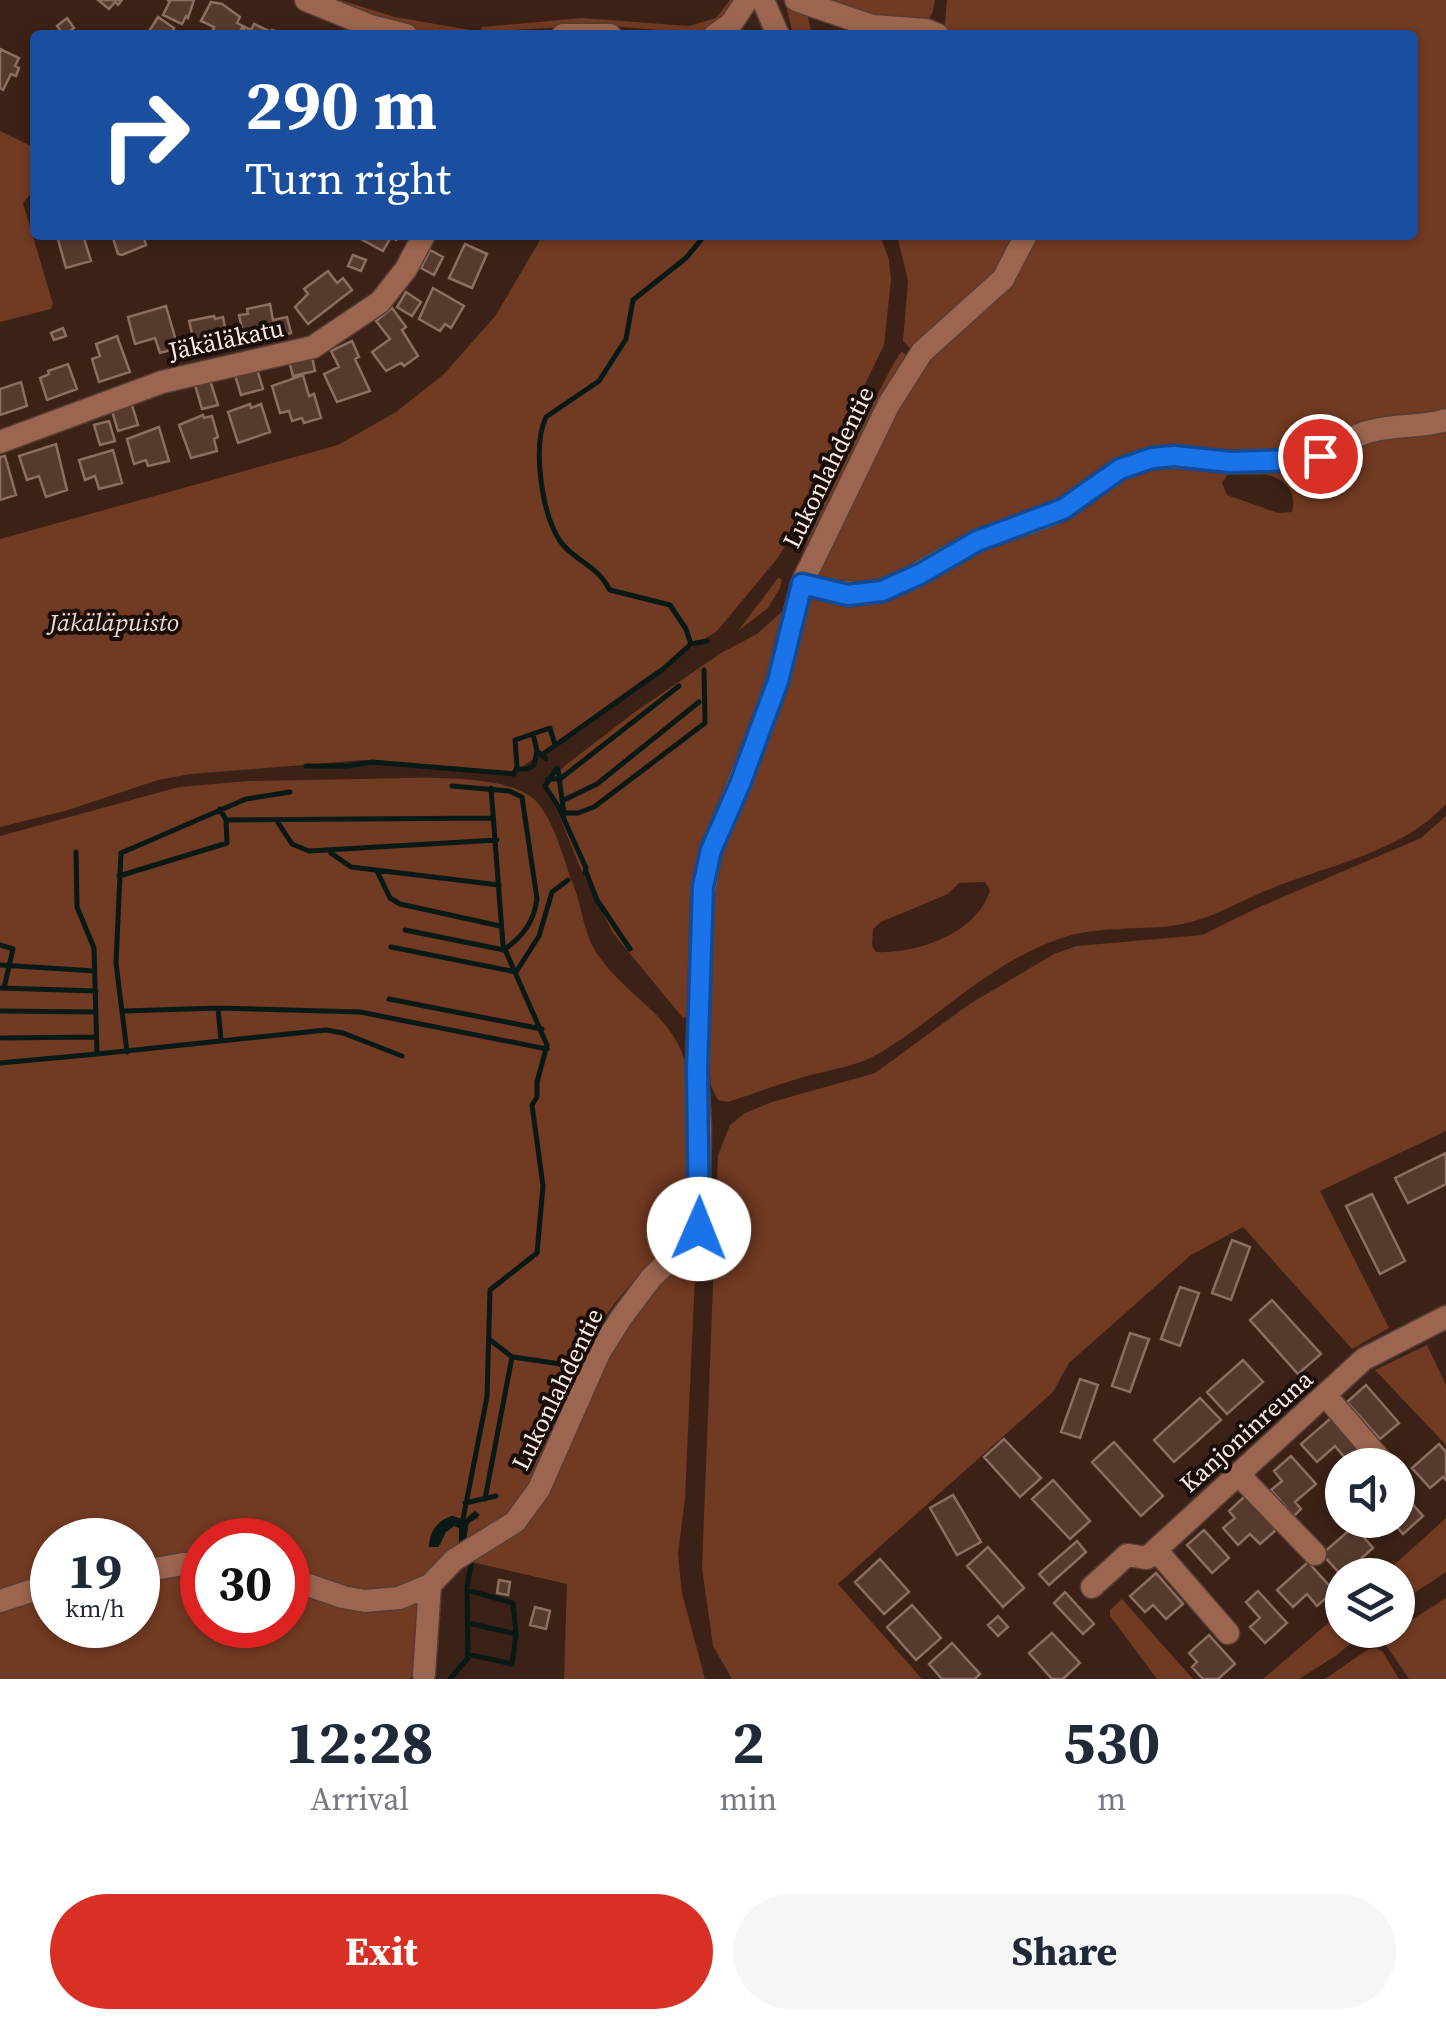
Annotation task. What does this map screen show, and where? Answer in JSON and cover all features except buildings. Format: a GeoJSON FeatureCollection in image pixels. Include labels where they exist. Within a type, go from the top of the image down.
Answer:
{"type":"FeatureCollection","features":[{"type":"Feature","properties":{"kind":"street"},"geometry":{"type":"LineString","coordinates":[[306,0],[386,30]]}},
{"type":"Feature","properties":{"kind":"street"},"geometry":{"type":"LineString","coordinates":[[723,30],[747,0]]}},
{"type":"Feature","properties":{"kind":"street"},"geometry":{"type":"LineString","coordinates":[[763,0],[776,30]]}},
{"type":"Feature","properties":{"kind":"street"},"geometry":{"type":"LineString","coordinates":[[796,0],[862,23],[926,30]]}},
{"type":"Feature","properties":{"kind":"street","name":"Jäkäläkatu"},"geometry":{"type":"LineString","coordinates":[[0,442],[162,382],[312,347],[380,302],[421,240]]}},
{"type":"Feature","properties":{"kind":"street","name":"Lukonlahdentie"},"geometry":{"type":"LineString","coordinates":[[310,1585],[365,1601],[399,1598],[430,1585],[454,1560],[505,1529],[530,1505],[611,1334],[651,1278],[699,1229],[697,1070],[703,886],[711,850],[778,681],[802,584],[910,368],[943,330],[995,289],[1023,240]]}},
{"type":"Feature","properties":{"kind":"street"},"geometry":{"type":"LineString","coordinates":[[802,584],[848,595],[882,591],[977,541],[1063,509],[1120,469],[1152,458],[1298,460],[1320,456],[1372,430],[1414,428],[1446,420]]}},
{"type":"Feature","properties":{"kind":"street"},"geometry":{"type":"LineString","coordinates":[[1320,456],[1338,474]]}},
{"type":"Feature","properties":{"kind":"street","name":"Kanjoninreuna"},"geometry":{"type":"LineString","coordinates":[[1092,1587],[1127,1555],[1147,1558],[1364,1360],[1446,1318]]}},
{"type":"Feature","properties":{"kind":"street"},"geometry":{"type":"LineString","coordinates":[[1326,1396],[1370,1448]]}},
{"type":"Feature","properties":{"kind":"street"},"geometry":{"type":"LineString","coordinates":[[1239,1475],[1315,1554]]}},
{"type":"Feature","properties":{"kind":"street"},"geometry":{"type":"LineString","coordinates":[[1156,1550],[1228,1633]]}},
{"type":"Feature","properties":{"kind":"street"},"geometry":{"type":"LineString","coordinates":[[424,1674],[430,1585]]}},
{"type":"Feature","properties":{"kind":"street"},"geometry":{"type":"LineString","coordinates":[[0,1601],[30,1591]]}},
{"type":"Feature","properties":{"kind":"green space"},"geometry":{"type":"Polygon","coordinates":[[[325,0],[340,0],[395,17],[470,30],[417,30],[325,0]]]}},
{"type":"Feature","properties":{"kind":"green space"},"geometry":{"type":"Polygon","coordinates":[[[730,0],[737,0],[733,8],[704,30],[599,25],[481,30],[582,18],[689,26],[716,18],[730,0]]]}},
{"type":"Feature","properties":{"kind":"green space"},"geometry":{"type":"Polygon","coordinates":[[[824,0],[935,0],[930,17],[904,21],[824,0]]]}},
{"type":"Feature","properties":{"kind":"green space"},"geometry":{"type":"Polygon","coordinates":[[[947,0],[1446,0],[1446,414],[1299,455],[1198,452],[1075,495],[866,587],[820,578],[818,573],[896,399],[1029,240],[1418,240],[1418,30],[947,30],[947,0]]]}},
{"type":"Feature","properties":{"kind":"green space"},"geometry":{"type":"Polygon","coordinates":[[[790,6],[807,13],[811,30],[792,30],[787,10],[790,6]]]}},
{"type":"Feature","properties":{"kind":"green space"},"geometry":{"type":"Polygon","coordinates":[[[0,131],[30,146],[30,194],[23,203],[30,240],[34,240],[53,304],[51,309],[0,322],[0,131]]]}},
{"type":"Feature","properties":{"kind":"green space","name":"Jäkäläpuisto"},"geometry":{"type":"Polygon","coordinates":[[[540,240],[882,240],[889,260],[891,280],[884,345],[790,539],[776,560],[717,631],[518,770],[364,760],[191,774],[158,780],[65,811],[0,827],[0,539],[338,445],[396,412],[444,374],[496,315],[540,240]]]}},
{"type":"Feature","properties":{"kind":"green space"},"geometry":{"type":"Polygon","coordinates":[[[898,240],[1019,240],[1012,256],[912,350],[903,341],[908,281],[898,240]]]}},
{"type":"Feature","properties":{"kind":"green space"},"geometry":{"type":"Polygon","coordinates":[[[902,351],[908,358],[796,580],[829,487],[902,351]]]}},
{"type":"Feature","properties":{"kind":"green space"},"geometry":{"type":"Polygon","coordinates":[[[1446,426],[1446,804],[1387,846],[1197,920],[1171,926],[1091,931],[1039,947],[992,973],[871,1058],[728,1102],[718,1100],[711,1086],[707,1038],[710,878],[805,595],[855,607],[869,605],[1152,465],[1291,467],[1333,484],[1340,482],[1340,456],[1353,445],[1446,426]],[[1230,471],[1222,483],[1227,495],[1278,513],[1292,512],[1293,499],[1283,482],[1264,474],[1230,471]],[[985,882],[959,883],[948,894],[881,922],[873,929],[872,946],[876,952],[892,952],[944,938],[973,918],[983,905],[990,890],[985,882]]]}},
{"type":"Feature","properties":{"kind":"green space"},"geometry":{"type":"Polygon","coordinates":[[[778,578],[782,579],[780,588],[768,608],[738,631],[778,578]]]}},
{"type":"Feature","properties":{"kind":"green space"},"geometry":{"type":"Polygon","coordinates":[[[784,610],[771,688],[701,859],[689,1016],[683,1018],[613,933],[582,872],[546,783],[635,712],[721,653],[757,634],[784,610]]]}},
{"type":"Feature","properties":{"kind":"green space"},"geometry":{"type":"Polygon","coordinates":[[[451,778],[501,784],[521,791],[536,801],[548,819],[593,947],[611,972],[664,1024],[684,1057],[690,1080],[693,1221],[625,1290],[597,1330],[584,1372],[529,1496],[508,1517],[407,1588],[351,1593],[310,1581],[310,1518],[180,1518],[180,1559],[160,1561],[160,1518],[30,1518],[30,1585],[0,1595],[0,836],[179,787],[248,781],[451,778]],[[472,1513],[464,1520],[452,1516],[442,1520],[429,1547],[440,1545],[454,1526],[459,1528],[459,1540],[466,1541],[469,1522],[479,1518],[472,1513]]]}},
{"type":"Feature","properties":{"kind":"green space"},"geometry":{"type":"Polygon","coordinates":[[[1446,816],[1446,1131],[1320,1191],[1389,1328],[1352,1349],[1243,1227],[1191,1255],[1069,1363],[1053,1392],[838,1584],[922,1679],[732,1679],[713,1646],[702,1568],[718,1155],[730,1125],[745,1113],[772,1102],[875,1073],[971,1003],[1054,954],[1077,946],[1202,935],[1421,838],[1446,816]]]}},
{"type":"Feature","properties":{"kind":"green space"},"geometry":{"type":"Polygon","coordinates":[[[696,1253],[685,1498],[678,1554],[682,1593],[705,1679],[564,1679],[567,1584],[463,1560],[508,1534],[608,1351],[636,1308],[687,1255],[696,1253]]]}},
{"type":"Feature","properties":{"kind":"green space"},"geometry":{"type":"Polygon","coordinates":[[[1427,1345],[1446,1385],[1446,1445],[1375,1370],[1427,1345]]]}},
{"type":"Feature","properties":{"kind":"green space"},"geometry":{"type":"Polygon","coordinates":[[[1446,1518],[1446,1572],[1415,1593],[1415,1558],[1402,1558],[1446,1518]]]}},
{"type":"Feature","properties":{"kind":"green space"},"geometry":{"type":"Polygon","coordinates":[[[180,1574],[180,1648],[310,1648],[310,1589],[422,1597],[416,1670],[410,1679],[0,1679],[0,1605],[30,1596],[30,1648],[160,1648],[160,1576],[180,1574]]]}},
{"type":"Feature","properties":{"kind":"green space"},"geometry":{"type":"Polygon","coordinates":[[[1446,1598],[1446,1679],[1409,1679],[1388,1648],[1415,1648],[1415,1618],[1446,1598]]]}},
{"type":"Feature","properties":{"kind":"green space"},"geometry":{"type":"Polygon","coordinates":[[[1122,1599],[1193,1679],[1157,1679],[1110,1616],[1110,1610],[1122,1599]]]}},
{"type":"Feature","properties":{"kind":"green space"},"geometry":{"type":"Polygon","coordinates":[[[1325,1626],[1325,1648],[1345,1648],[1299,1679],[1263,1679],[1325,1626]]]}},
{"type":"Feature","properties":{"kind":"green space"},"geometry":{"type":"Polygon","coordinates":[[[1376,1648],[1383,1652],[1399,1679],[1325,1679],[1376,1648]]]}},
{"type":"Feature","properties":{"kind":"shaded area"},"geometry":{"type":"Polygon","coordinates":[[[475,1511],[480,1515],[468,1524],[466,1541],[459,1544],[459,1528],[454,1526],[438,1547],[429,1547],[438,1524],[452,1516],[465,1520],[475,1511]]]}},
{"type":"Feature","properties":{"kind":"waterway"},"geometry":{"type":"LineString","coordinates":[[543,754],[662,670],[691,644],[670,605],[610,590],[596,572],[560,541],[544,498],[540,445],[546,417],[599,381],[626,339],[633,300],[686,258],[701,240]]}},
{"type":"Feature","properties":{"kind":"waterway"},"geometry":{"type":"LineString","coordinates":[[691,644],[707,641]]}},
{"type":"Feature","properties":{"kind":"waterway"},"geometry":{"type":"LineString","coordinates":[[565,813],[594,807],[705,723],[704,670]]}},
{"type":"Feature","properties":{"kind":"waterway"},"geometry":{"type":"LineString","coordinates":[[548,779],[560,779],[679,686]]}},
{"type":"Feature","properties":{"kind":"waterway"},"geometry":{"type":"LineString","coordinates":[[564,800],[597,784],[699,702]]}},
{"type":"Feature","properties":{"kind":"waterway"},"geometry":{"type":"LineString","coordinates":[[493,772],[514,774],[515,740],[550,728],[555,745]]}},
{"type":"Feature","properties":{"kind":"waterway"},"geometry":{"type":"LineString","coordinates":[[533,734],[537,751],[546,759]]}},
{"type":"Feature","properties":{"kind":"waterway"},"geometry":{"type":"LineString","coordinates":[[517,769],[534,765],[537,751]]}},
{"type":"Feature","properties":{"kind":"waterway"},"geometry":{"type":"LineString","coordinates":[[306,766],[372,762],[492,772]]}},
{"type":"Feature","properties":{"kind":"waterway"},"geometry":{"type":"LineString","coordinates":[[557,768],[545,786],[558,806],[585,873]]}},
{"type":"Feature","properties":{"kind":"waterway"},"geometry":{"type":"LineString","coordinates":[[558,769],[564,815]]}},
{"type":"Feature","properties":{"kind":"waterway"},"geometry":{"type":"LineString","coordinates":[[405,930],[504,950],[522,934],[533,915],[537,899],[522,797],[509,791],[452,786]]}},
{"type":"Feature","properties":{"kind":"waterway"},"geometry":{"type":"LineString","coordinates":[[462,1524],[487,1397],[490,1290],[537,1253],[543,1186],[532,1105],[547,1045],[503,945],[491,788]]}},
{"type":"Feature","properties":{"kind":"waterway"},"geometry":{"type":"LineString","coordinates":[[127,1052],[116,963],[121,853],[246,799],[290,792]]}},
{"type":"Feature","properties":{"kind":"waterway"},"geometry":{"type":"LineString","coordinates":[[119,876],[227,843],[226,820],[220,809]]}},
{"type":"Feature","properties":{"kind":"waterway"},"geometry":{"type":"LineString","coordinates":[[226,820],[493,818]]}},
{"type":"Feature","properties":{"kind":"waterway"},"geometry":{"type":"LineString","coordinates":[[277,821],[292,844],[309,851],[497,840]]}},
{"type":"Feature","properties":{"kind":"waterway"},"geometry":{"type":"LineString","coordinates":[[76,852],[77,907],[94,948],[97,1054],[326,1030],[402,1056]]}},
{"type":"Feature","properties":{"kind":"waterway"},"geometry":{"type":"LineString","coordinates":[[331,853],[351,867],[499,885]]}},
{"type":"Feature","properties":{"kind":"waterway"},"geometry":{"type":"LineString","coordinates":[[377,871],[390,898],[400,904],[500,926]]}},
{"type":"Feature","properties":{"kind":"waterway"},"geometry":{"type":"LineString","coordinates":[[586,872],[597,900],[630,949]]}},
{"type":"Feature","properties":{"kind":"waterway"},"geometry":{"type":"LineString","coordinates":[[391,947],[516,972],[539,936],[552,892],[568,880]]}},
{"type":"Feature","properties":{"kind":"waterway"},"geometry":{"type":"LineString","coordinates":[[0,945],[13,949],[4,988]]}},
{"type":"Feature","properties":{"kind":"waterway"},"geometry":{"type":"LineString","coordinates":[[0,965],[95,971]]}},
{"type":"Feature","properties":{"kind":"waterway"},"geometry":{"type":"LineString","coordinates":[[0,988],[96,991]]}},
{"type":"Feature","properties":{"kind":"waterway"},"geometry":{"type":"LineString","coordinates":[[389,999],[542,1029]]}},
{"type":"Feature","properties":{"kind":"waterway"},"geometry":{"type":"LineString","coordinates":[[218,1008],[221,1040]]}},
{"type":"Feature","properties":{"kind":"waterway"},"geometry":{"type":"LineString","coordinates":[[124,1011],[218,1008],[360,1012],[547,1049]]}},
{"type":"Feature","properties":{"kind":"waterway"},"geometry":{"type":"LineString","coordinates":[[0,1011],[96,1012]]}},
{"type":"Feature","properties":{"kind":"waterway"},"geometry":{"type":"LineString","coordinates":[[0,1038],[96,1037]]}},
{"type":"Feature","properties":{"kind":"waterway"},"geometry":{"type":"LineString","coordinates":[[0,1063],[97,1054]]}},
{"type":"Feature","properties":{"kind":"waterway"},"geometry":{"type":"LineString","coordinates":[[485,1499],[512,1357],[489,1339]]}},
{"type":"Feature","properties":{"kind":"waterway"},"geometry":{"type":"LineString","coordinates":[[513,1357],[574,1366]]}},
{"type":"Feature","properties":{"kind":"waterway"},"geometry":{"type":"LineString","coordinates":[[465,1503],[496,1496]]}},
{"type":"Feature","properties":{"kind":"waterway"},"geometry":{"type":"LineString","coordinates":[[450,1679],[468,1658],[467,1587],[472,1559]]}},
{"type":"Feature","properties":{"kind":"waterway"},"geometry":{"type":"LineString","coordinates":[[467,1590],[513,1603],[516,1634],[512,1664],[467,1654]]}},
{"type":"Feature","properties":{"kind":"waterway"},"geometry":{"type":"LineString","coordinates":[[468,1623],[516,1634]]}},
{"type":"Feature","properties":{"kind":"route"},"geometry":{"type":"LineString","coordinates":[[699,1229],[697,1070],[703,886],[711,850],[778,681],[802,584],[848,595],[882,591],[977,541],[1063,509],[1120,469],[1152,458],[1174,456],[1230,462],[1320,456]]}}]}
